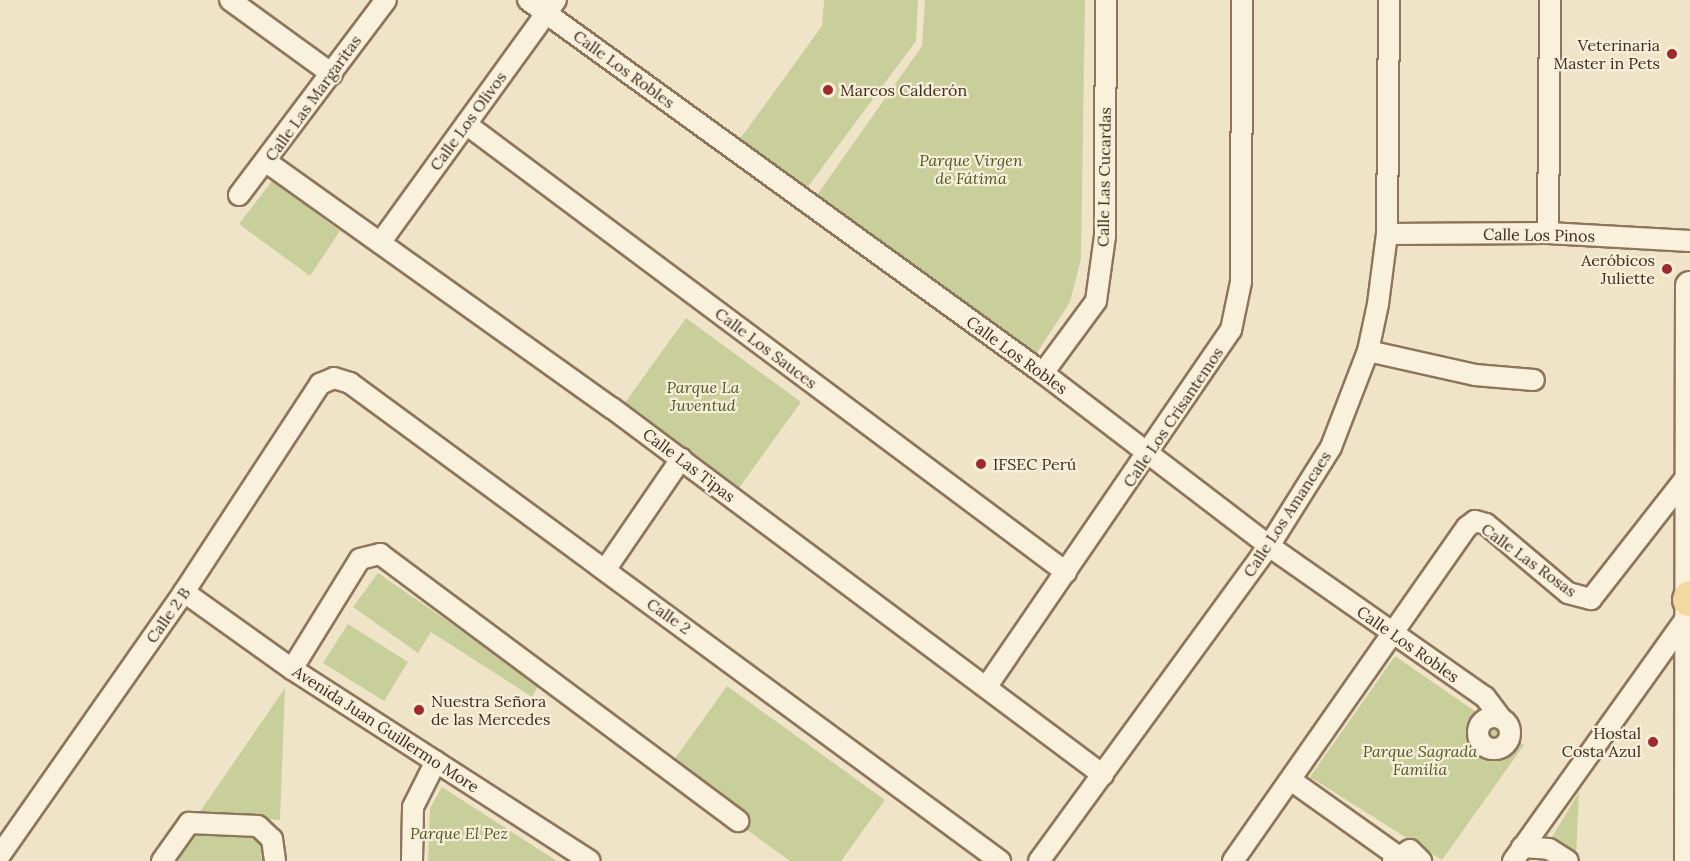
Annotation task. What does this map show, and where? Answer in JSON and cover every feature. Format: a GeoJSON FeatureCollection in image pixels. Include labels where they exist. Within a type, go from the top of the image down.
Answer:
{"type":"FeatureCollection","features":[{"type":"Feature","properties":{"kind":"main road"},"geometry":{"type":"LineString","coordinates":[[1689,861],[1690,286]]}},
{"type":"Feature","properties":{"kind":"street"},"geometry":{"type":"LineString","coordinates":[[230,0],[332,74]]}},
{"type":"Feature","properties":{"kind":"street","name":"Calle Las Margaritas"},"geometry":{"type":"LineString","coordinates":[[239,195],[267,163],[386,0]]}},
{"type":"Feature","properties":{"kind":"street","name":"Calle Los Robles"},"geometry":{"type":"LineString","coordinates":[[528,0],[551,6],[1043,373],[1269,546],[1485,697],[1500,717]]}},
{"type":"Feature","properties":{"kind":"street","name":"Calle Las Cucardas"},"geometry":{"type":"LineString","coordinates":[[1043,373],[1096,301],[1105,236],[1106,0]]}},
{"type":"Feature","properties":{"kind":"street","name":"Calle Los Crisantemos"},"geometry":{"type":"LineString","coordinates":[[987,686],[1148,455],[1231,330],[1241,282],[1242,0]]}},
{"type":"Feature","properties":{"kind":"street","name":"Calle Los Amancaes"},"geometry":{"type":"LineString","coordinates":[[1039,861],[1269,546],[1331,447],[1368,351],[1387,234],[1389,0]]}},
{"type":"Feature","properties":{"kind":"street"},"geometry":{"type":"LineString","coordinates":[[1548,233],[1550,0]]}},
{"type":"Feature","properties":{"kind":"street","name":"Calle Los Olivos"},"geometry":{"type":"LineString","coordinates":[[380,243],[551,6]]}},
{"type":"Feature","properties":{"kind":"street","name":"Calle Los Sauces"},"geometry":{"type":"LineString","coordinates":[[466,124],[1066,572]]}},
{"type":"Feature","properties":{"kind":"street","name":"Calle Las Tipas"},"geometry":{"type":"LineString","coordinates":[[267,163],[681,459],[1103,775]]}},
{"type":"Feature","properties":{"kind":"street","name":"Calle Los Pinos"},"geometry":{"type":"LineString","coordinates":[[1387,234],[1548,233],[1690,241]]}},
{"type":"Feature","properties":{"kind":"street"},"geometry":{"type":"LineString","coordinates":[[1368,351],[1475,375],[1534,380]]}},
{"type":"Feature","properties":{"kind":"street","name":"Calle 2"},"geometry":{"type":"LineString","coordinates":[[334,378],[350,382],[1000,861]]}},
{"type":"Feature","properties":{"kind":"street","name":"Calle 2 B"},"geometry":{"type":"LineString","coordinates":[[0,855],[184,592],[320,384],[334,378]]}},
{"type":"Feature","properties":{"kind":"street"},"geometry":{"type":"LineString","coordinates":[[606,570],[681,459]]}},
{"type":"Feature","properties":{"kind":"street","name":"Calle Las Rosas"},"geometry":{"type":"LineString","coordinates":[[1233,861],[1292,781],[1391,633],[1475,521],[1486,524],[1568,592],[1591,599],[1688,475]]}},
{"type":"Feature","properties":{"kind":"street"},"geometry":{"type":"LineString","coordinates":[[292,669],[369,552],[380,554],[738,821]]}},
{"type":"Feature","properties":{"kind":"street","name":"Avenida Juan Guillermo More"},"geometry":{"type":"LineString","coordinates":[[184,592],[292,669],[590,861]]}},
{"type":"Feature","properties":{"kind":"street"},"geometry":{"type":"LineString","coordinates":[[1518,854],[1689,604]]}},
{"type":"Feature","properties":{"kind":"street"},"geometry":{"type":"LineString","coordinates":[[412,861],[413,807],[436,761]]}},
{"type":"Feature","properties":{"kind":"street"},"geometry":{"type":"LineString","coordinates":[[1292,781],[1394,858],[1410,850],[1421,861]]}},
{"type":"Feature","properties":{"kind":"street"},"geometry":{"type":"LineString","coordinates":[[162,861],[189,823],[258,826],[272,839],[275,861]]}},
{"type":"Feature","properties":{"kind":"street"},"geometry":{"type":"LineString","coordinates":[[1518,854],[1550,849],[1568,861]]}},
{"type":"Feature","properties":{"kind":"green space","name":"Marcos Calderón"},"geometry":{"type":"Polygon","coordinates":[[[824,0],[918,0],[916,41],[807,188],[740,139],[822,26],[824,0]]]}},
{"type":"Feature","properties":{"kind":"green space","name":"Parque Virgen de Fátima"},"geometry":{"type":"Polygon","coordinates":[[[925,0],[1085,0],[1081,259],[1070,302],[1036,354],[817,195],[922,46],[925,0]]]}},
{"type":"Feature","properties":{"kind":"green space"},"geometry":{"type":"Polygon","coordinates":[[[272,181],[340,231],[310,276],[239,224],[272,181]]]}},
{"type":"Feature","properties":{"kind":"green space","name":"Parque La Juventud"},"geometry":{"type":"Polygon","coordinates":[[[686,318],[801,402],[739,488],[624,404],[686,318]]]}},
{"type":"Feature","properties":{"kind":"green space"},"geometry":{"type":"Polygon","coordinates":[[[378,573],[539,684],[532,697],[431,632],[418,653],[353,607],[378,573]]]}},
{"type":"Feature","properties":{"kind":"green space"},"geometry":{"type":"Polygon","coordinates":[[[348,624],[408,662],[384,701],[323,663],[348,624]]]}},
{"type":"Feature","properties":{"kind":"green space","name":"Parque Sagrada Familia"},"geometry":{"type":"Polygon","coordinates":[[[1395,656],[1524,745],[1442,860],[1310,777],[1395,656]]]}},
{"type":"Feature","properties":{"kind":"green space"},"geometry":{"type":"Polygon","coordinates":[[[727,686],[885,800],[841,861],[790,861],[666,771],[727,686]]]}},
{"type":"Feature","properties":{"kind":"green space"},"geometry":{"type":"Polygon","coordinates":[[[285,688],[280,820],[197,816],[285,688]]]}},
{"type":"Feature","properties":{"kind":"green space","name":"Parque El Pez"},"geometry":{"type":"Polygon","coordinates":[[[442,787],[557,861],[428,861],[430,808],[442,787]]]}},
{"type":"Feature","properties":{"kind":"green space"},"geometry":{"type":"Polygon","coordinates":[[[1579,792],[1576,857],[1552,837],[1579,792]]]}},
{"type":"Feature","properties":{"kind":"green space"},"geometry":{"type":"Polygon","coordinates":[[[195,830],[258,832],[267,841],[268,861],[174,861],[195,830]]]}},
{"type":"Feature","properties":{"kind":"place","name":"Veterinaria Master in Pets"},"geometry":{"type":"Point","coordinates":[1672,54]}},
{"type":"Feature","properties":{"kind":"place","name":"Marcos Calderón"},"geometry":{"type":"Point","coordinates":[828,90]}},
{"type":"Feature","properties":{"kind":"place","name":"Aeróbicos Juliette"},"geometry":{"type":"Point","coordinates":[1667,269]}},
{"type":"Feature","properties":{"kind":"place","name":"IFSEC Perú"},"geometry":{"type":"Point","coordinates":[981,464]}},
{"type":"Feature","properties":{"kind":"place","name":"Nuestra Señora de las Mercedes"},"geometry":{"type":"Point","coordinates":[419,710]}},
{"type":"Feature","properties":{"kind":"place","name":"Hostal Costa Azul"},"geometry":{"type":"Point","coordinates":[1653,742]}}]}
